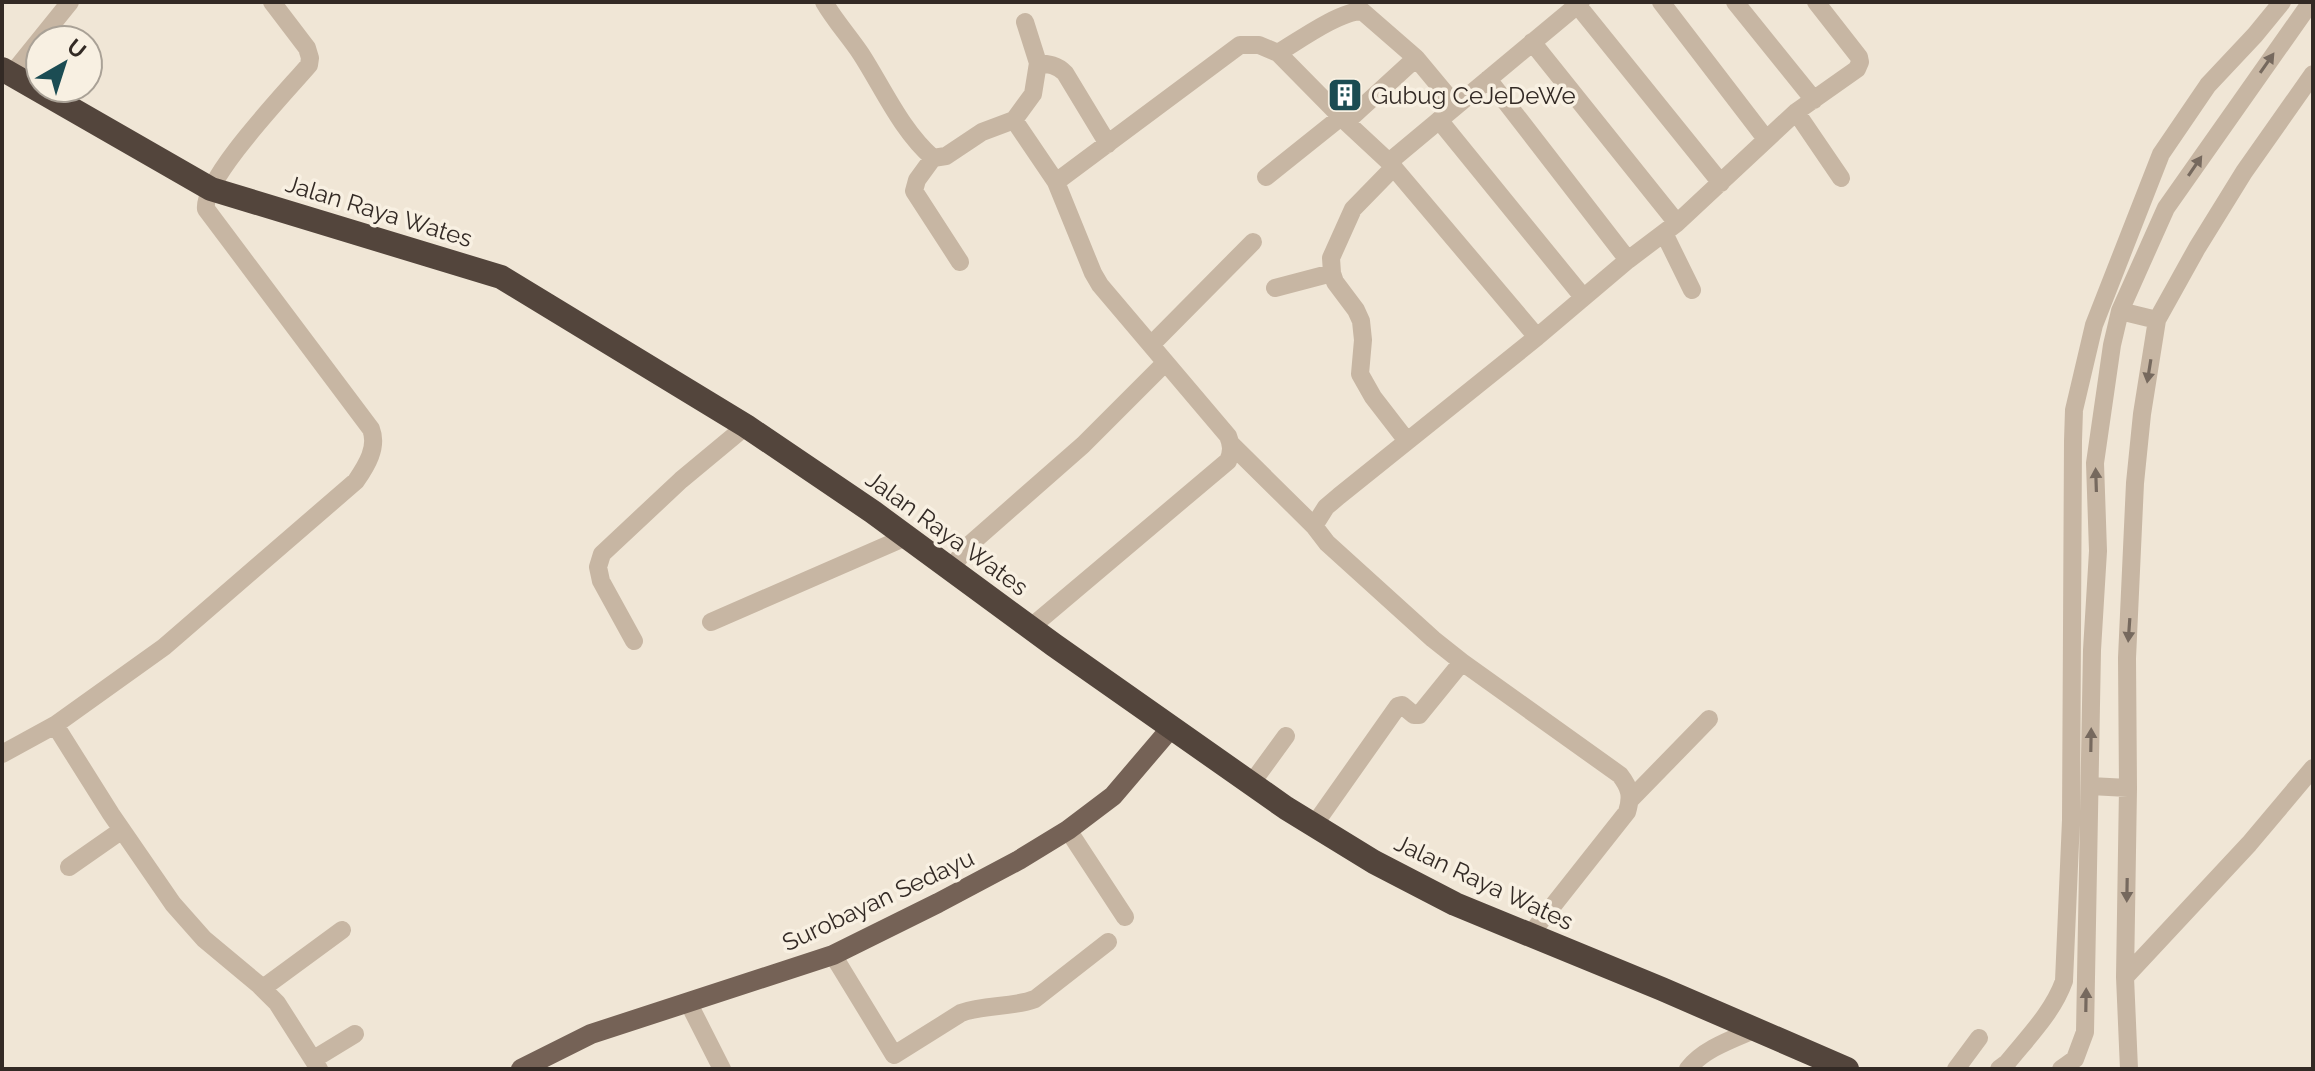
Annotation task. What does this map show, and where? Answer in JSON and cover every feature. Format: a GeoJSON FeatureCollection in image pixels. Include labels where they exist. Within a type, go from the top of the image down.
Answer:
{"type":"FeatureCollection","features":[{"type":"Feature","properties":{"kind":"highway","name":"Jalan Raya Wates"},"geometry":{"type":"LineString","coordinates":[[7,71],[211,189],[484,271],[525,290],[746,426],[1251,784],[1374,862],[1441,897],[1529,936],[1847,1069]]}},
{"type":"Feature","properties":{"kind":"main road","name":"Surobayan Sedayu"},"geometry":{"type":"LineString","coordinates":[[521,1069],[591,1034],[833,955],[1019,860],[1068,830],[1113,796],[1171,728]]}},
{"type":"Feature","properties":{"kind":"street"},"geometry":{"type":"LineString","coordinates":[[7,71],[70,2]]}},
{"type":"Feature","properties":{"kind":"street"},"geometry":{"type":"LineString","coordinates":[[824,2],[860,53],[882,92],[933,158]]}},
{"type":"Feature","properties":{"kind":"street"},"geometry":{"type":"LineString","coordinates":[[1661,2],[1766,139]]}},
{"type":"Feature","properties":{"kind":"street"},"geometry":{"type":"LineString","coordinates":[[1735,2],[1814,100]]}},
{"type":"Feature","properties":{"kind":"street"},"geometry":{"type":"LineString","coordinates":[[1314,526],[1326,507],[1670,228],[1796,112],[1857,69],[1860,62],[1818,2]]}},
{"type":"Feature","properties":{"kind":"street"},"geometry":{"type":"LineString","coordinates":[[1999,1069],[2048,1012],[2060,994],[2064,981],[2071,820],[2074,410],[2094,325],[2161,154],[2208,85],[2282,2]]}},
{"type":"Feature","properties":{"kind":"street"},"geometry":{"type":"LineString","coordinates":[[2061,1069],[2075,1059],[2085,1032],[2092,650],[2098,551],[2095,463],[2112,345],[2120,311],[2166,208],[2311,2]]}},
{"type":"Feature","properties":{"kind":"street"},"geometry":{"type":"LineString","coordinates":[[1407,441],[1360,374],[1363,358],[1361,321],[1335,282],[1331,258],[1353,209],[1392,165],[1439,120],[1578,3],[1721,183]]}},
{"type":"Feature","properties":{"kind":"street"},"geometry":{"type":"LineString","coordinates":[[2,754],[55,725],[164,647],[356,481],[371,454],[376,440],[371,429],[211,218],[205,201],[220,171],[309,65],[307,48],[277,4]]}},
{"type":"Feature","properties":{"kind":"street"},"geometry":{"type":"LineString","coordinates":[[1278,53],[1356,6],[1416,58],[1456,106]]}},
{"type":"Feature","properties":{"kind":"street"},"geometry":{"type":"LineString","coordinates":[[960,262],[914,191],[917,180],[933,158],[946,156],[982,132],[1014,120],[1033,94],[1038,63],[1025,22]]}},
{"type":"Feature","properties":{"kind":"street"},"geometry":{"type":"LineString","coordinates":[[1532,42],[1670,228],[1692,290]]}},
{"type":"Feature","properties":{"kind":"street"},"geometry":{"type":"LineString","coordinates":[[1056,182],[1240,45],[1259,45],[1278,53],[1392,165],[1537,337]]}},
{"type":"Feature","properties":{"kind":"street"},"geometry":{"type":"LineString","coordinates":[[1266,177],[1344,119],[1416,58]]}},
{"type":"Feature","properties":{"kind":"street"},"geometry":{"type":"LineString","coordinates":[[1038,63],[1060,67],[1108,144]]}},
{"type":"Feature","properties":{"kind":"street"},"geometry":{"type":"LineString","coordinates":[[2129,1069],[2125,977],[2127,658],[2135,483],[2157,320],[2244,172],[2313,74]]}},
{"type":"Feature","properties":{"kind":"street"},"geometry":{"type":"LineString","coordinates":[[1488,79],[1628,260]]}},
{"type":"Feature","properties":{"kind":"street"},"geometry":{"type":"LineString","coordinates":[[1796,112],[1841,178]]}},
{"type":"Feature","properties":{"kind":"street"},"geometry":{"type":"LineString","coordinates":[[1014,120],[1056,182],[1100,285],[1228,436],[1231,444],[1228,461],[1030,628]]}},
{"type":"Feature","properties":{"kind":"street"},"geometry":{"type":"LineString","coordinates":[[1439,120],[1583,297]]}},
{"type":"Feature","properties":{"kind":"street"},"geometry":{"type":"LineString","coordinates":[[1151,345],[1253,242]]}},
{"type":"Feature","properties":{"kind":"street"},"geometry":{"type":"LineString","coordinates":[[1275,288],[1332,273]]}},
{"type":"Feature","properties":{"kind":"street"},"geometry":{"type":"LineString","coordinates":[[2120,311],[2157,320]]}},
{"type":"Feature","properties":{"kind":"street"},"geometry":{"type":"LineString","coordinates":[[950,570],[968,546],[1083,445],[1165,363]]}},
{"type":"Feature","properties":{"kind":"street"},"geometry":{"type":"LineString","coordinates":[[634,641],[601,581],[598,567],[602,554],[681,480],[746,426]]}},
{"type":"Feature","properties":{"kind":"street"},"geometry":{"type":"LineString","coordinates":[[1231,444],[1314,526],[1327,543],[1433,639],[1620,775],[1629,787],[1631,799],[1627,812],[1529,936]]}},
{"type":"Feature","properties":{"kind":"street"},"geometry":{"type":"LineString","coordinates":[[711,622],[906,537]]}},
{"type":"Feature","properties":{"kind":"street"},"geometry":{"type":"LineString","coordinates":[[2098,551],[2133,551]]}},
{"type":"Feature","properties":{"kind":"street"},"geometry":{"type":"LineString","coordinates":[[1314,825],[1398,706],[1402,705],[1414,715],[1419,715],[1462,662]]}},
{"type":"Feature","properties":{"kind":"street"},"geometry":{"type":"LineString","coordinates":[[1631,799],[1709,719]]}},
{"type":"Feature","properties":{"kind":"street"},"geometry":{"type":"LineString","coordinates":[[55,725],[173,904],[192,928],[277,1003],[316,1064],[355,1034]]}},
{"type":"Feature","properties":{"kind":"street"},"geometry":{"type":"LineString","coordinates":[[1251,784],[1286,736]]}},
{"type":"Feature","properties":{"kind":"street"},"geometry":{"type":"LineString","coordinates":[[2125,977],[2249,844],[2313,768]]}},
{"type":"Feature","properties":{"kind":"street"},"geometry":{"type":"LineString","coordinates":[[2090,786],[2128,788]]}},
{"type":"Feature","properties":{"kind":"street"},"geometry":{"type":"LineString","coordinates":[[69,867],[122,830]]}},
{"type":"Feature","properties":{"kind":"street"},"geometry":{"type":"LineString","coordinates":[[1068,830],[1125,917]]}},
{"type":"Feature","properties":{"kind":"street"},"geometry":{"type":"LineString","coordinates":[[263,988],[342,930]]}},
{"type":"Feature","properties":{"kind":"street"},"geometry":{"type":"LineString","coordinates":[[833,955],[898,1062],[961,1013],[1035,999],[1108,942]]}},
{"type":"Feature","properties":{"kind":"street"},"geometry":{"type":"LineString","coordinates":[[688,1002],[722,1069]]}},
{"type":"Feature","properties":{"kind":"street"},"geometry":{"type":"LineString","coordinates":[[1688,1069],[1720,1045],[1756,1029]]}},
{"type":"Feature","properties":{"kind":"street"},"geometry":{"type":"LineString","coordinates":[[1956,1069],[1979,1038]]}},
{"type":"Feature","properties":{"kind":"place","name":"Gubug CeJeDeWe"},"geometry":{"type":"Point","coordinates":[1345,95]}}]}
